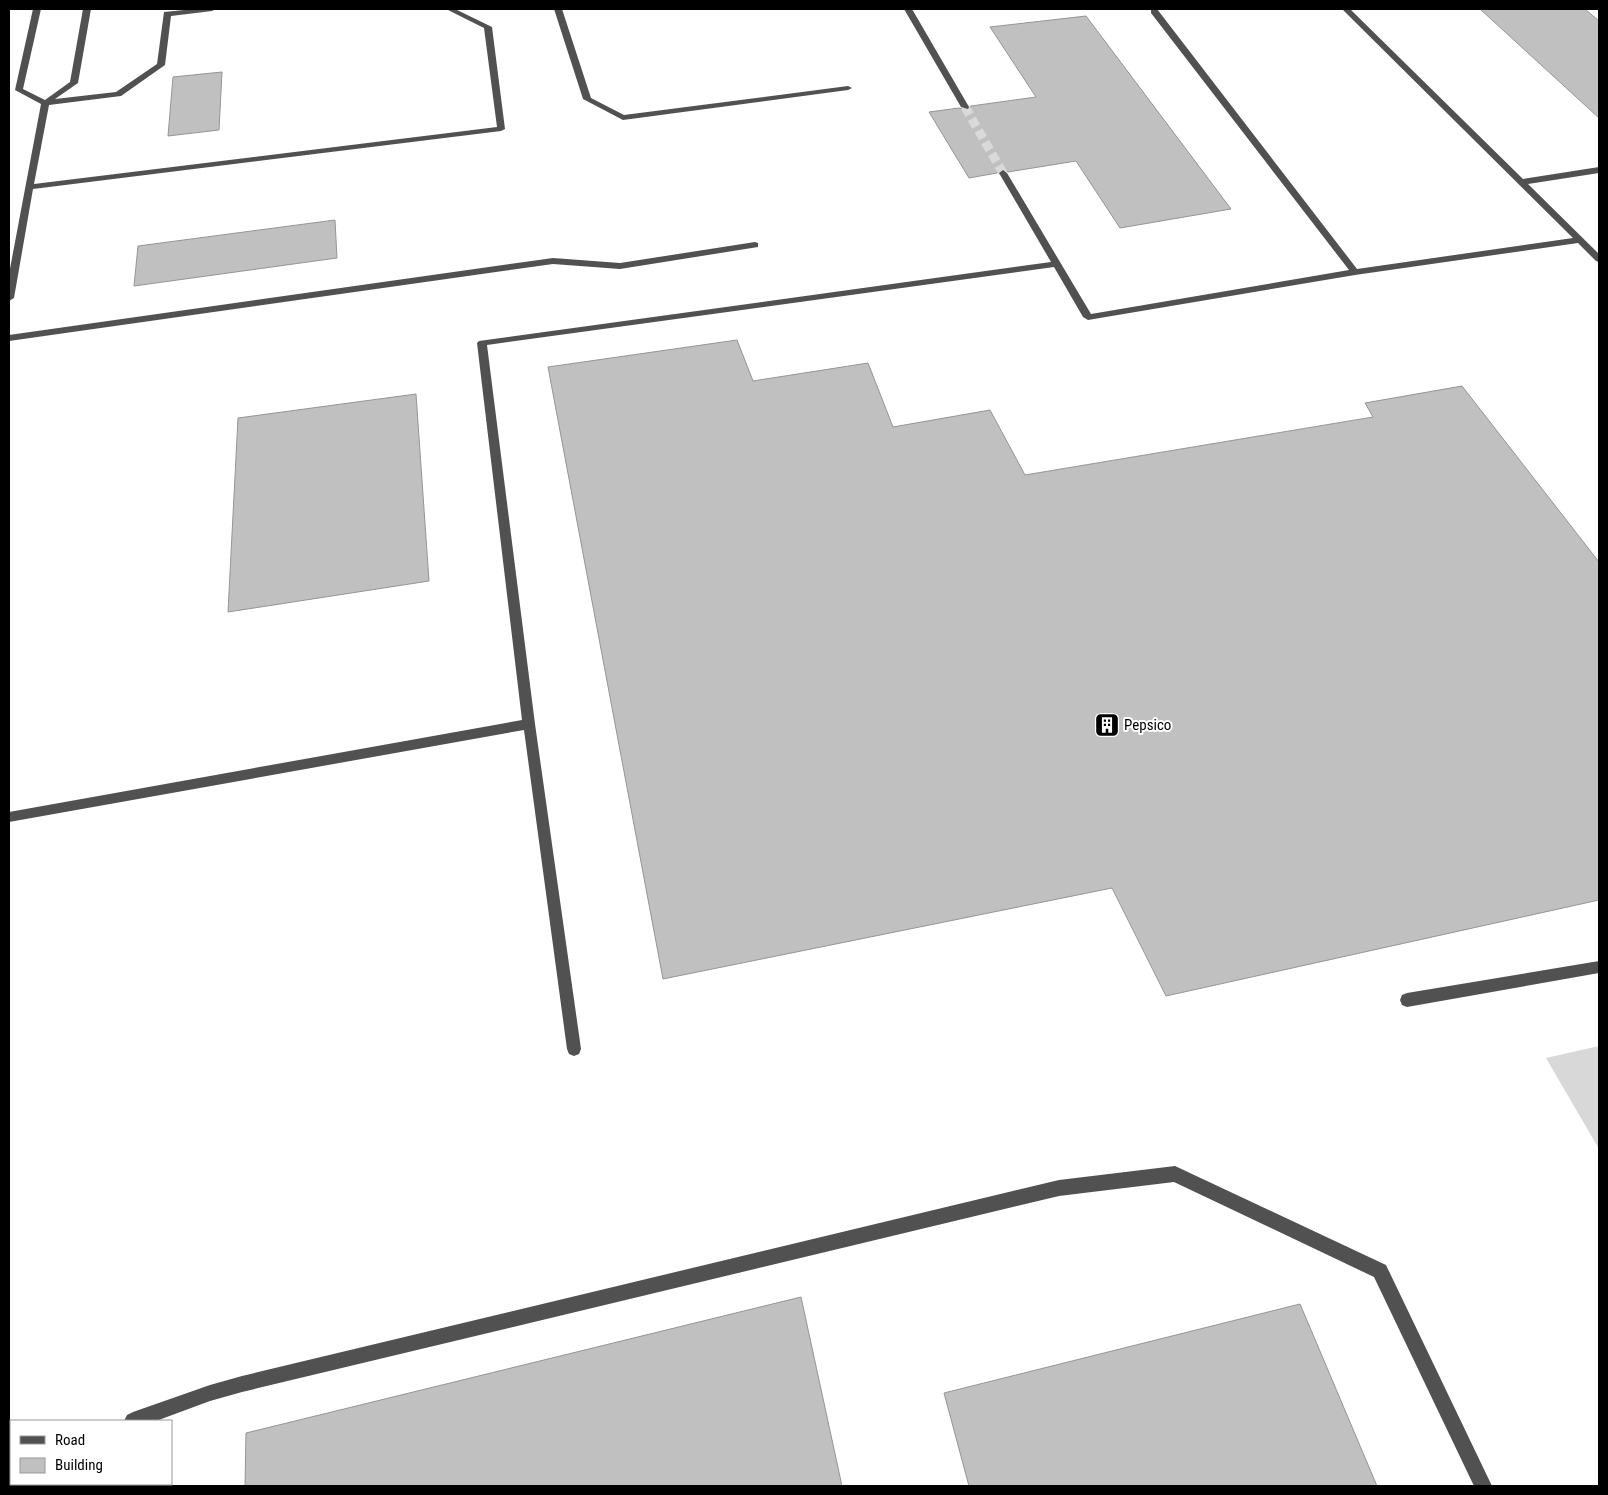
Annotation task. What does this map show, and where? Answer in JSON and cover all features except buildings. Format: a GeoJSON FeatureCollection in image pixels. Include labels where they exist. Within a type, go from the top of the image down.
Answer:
{"type":"FeatureCollection","features":[{"type":"Feature","properties":{"kind":"street"},"geometry":{"type":"LineString","coordinates":[[37,9],[19,90],[44,103],[118,94],[161,65],[167,14],[212,9]]}},
{"type":"Feature","properties":{"kind":"street"},"geometry":{"type":"LineString","coordinates":[[9,298],[44,103],[74,83],[87,9]]}},
{"type":"Feature","properties":{"kind":"street"},"geometry":{"type":"LineString","coordinates":[[29,187],[501,129],[488,27],[450,9]]}},
{"type":"Feature","properties":{"kind":"street"},"geometry":{"type":"LineString","coordinates":[[558,9],[587,99],[623,118],[848,88]]}},
{"type":"Feature","properties":{"kind":"street"},"geometry":{"type":"LineString","coordinates":[[908,9],[965,107]]}},
{"type":"Feature","properties":{"kind":"street"},"geometry":{"type":"LineString","coordinates":[[1346,9],[1599,259]]}},
{"type":"Feature","properties":{"kind":"street"},"geometry":{"type":"LineString","coordinates":[[1154,10],[1355,272]]}},
{"type":"Feature","properties":{"kind":"street"},"geometry":{"type":"LineString","coordinates":[[1522,182],[1599,170]]}},
{"type":"Feature","properties":{"kind":"street"},"geometry":{"type":"LineString","coordinates":[[1003,173],[1088,317],[1355,272],[1580,240]]}},
{"type":"Feature","properties":{"kind":"street"},"geometry":{"type":"LineString","coordinates":[[9,338],[553,261],[620,266],[755,245]]}},
{"type":"Feature","properties":{"kind":"street"},"geometry":{"type":"LineString","coordinates":[[574,1049],[529,724],[482,343],[1056,264]]}},
{"type":"Feature","properties":{"kind":"street"},"geometry":{"type":"LineString","coordinates":[[9,817],[529,724]]}},
{"type":"Feature","properties":{"kind":"street"},"geometry":{"type":"LineString","coordinates":[[1406,1000],[1599,968]]}},
{"type":"Feature","properties":{"kind":"street"},"geometry":{"type":"LineString","coordinates":[[135,1420],[210,1393],[242,1384],[1059,1188],[1175,1174],[1380,1271],[1483,1486]]}},
{"type":"Feature","properties":{"kind":"shaded area"},"geometry":{"type":"Polygon","coordinates":[[[1599,1046],[1599,1149],[1546,1058],[1599,1046]]]}},
{"type":"Feature","properties":{"kind":"tunnel"},"geometry":{"type":"LineString","coordinates":[[965,107],[1003,173]]}},
{"type":"Feature","properties":{"kind":"place","name":"Pepsico"},"geometry":{"type":"Point","coordinates":[1107,725]}}]}
